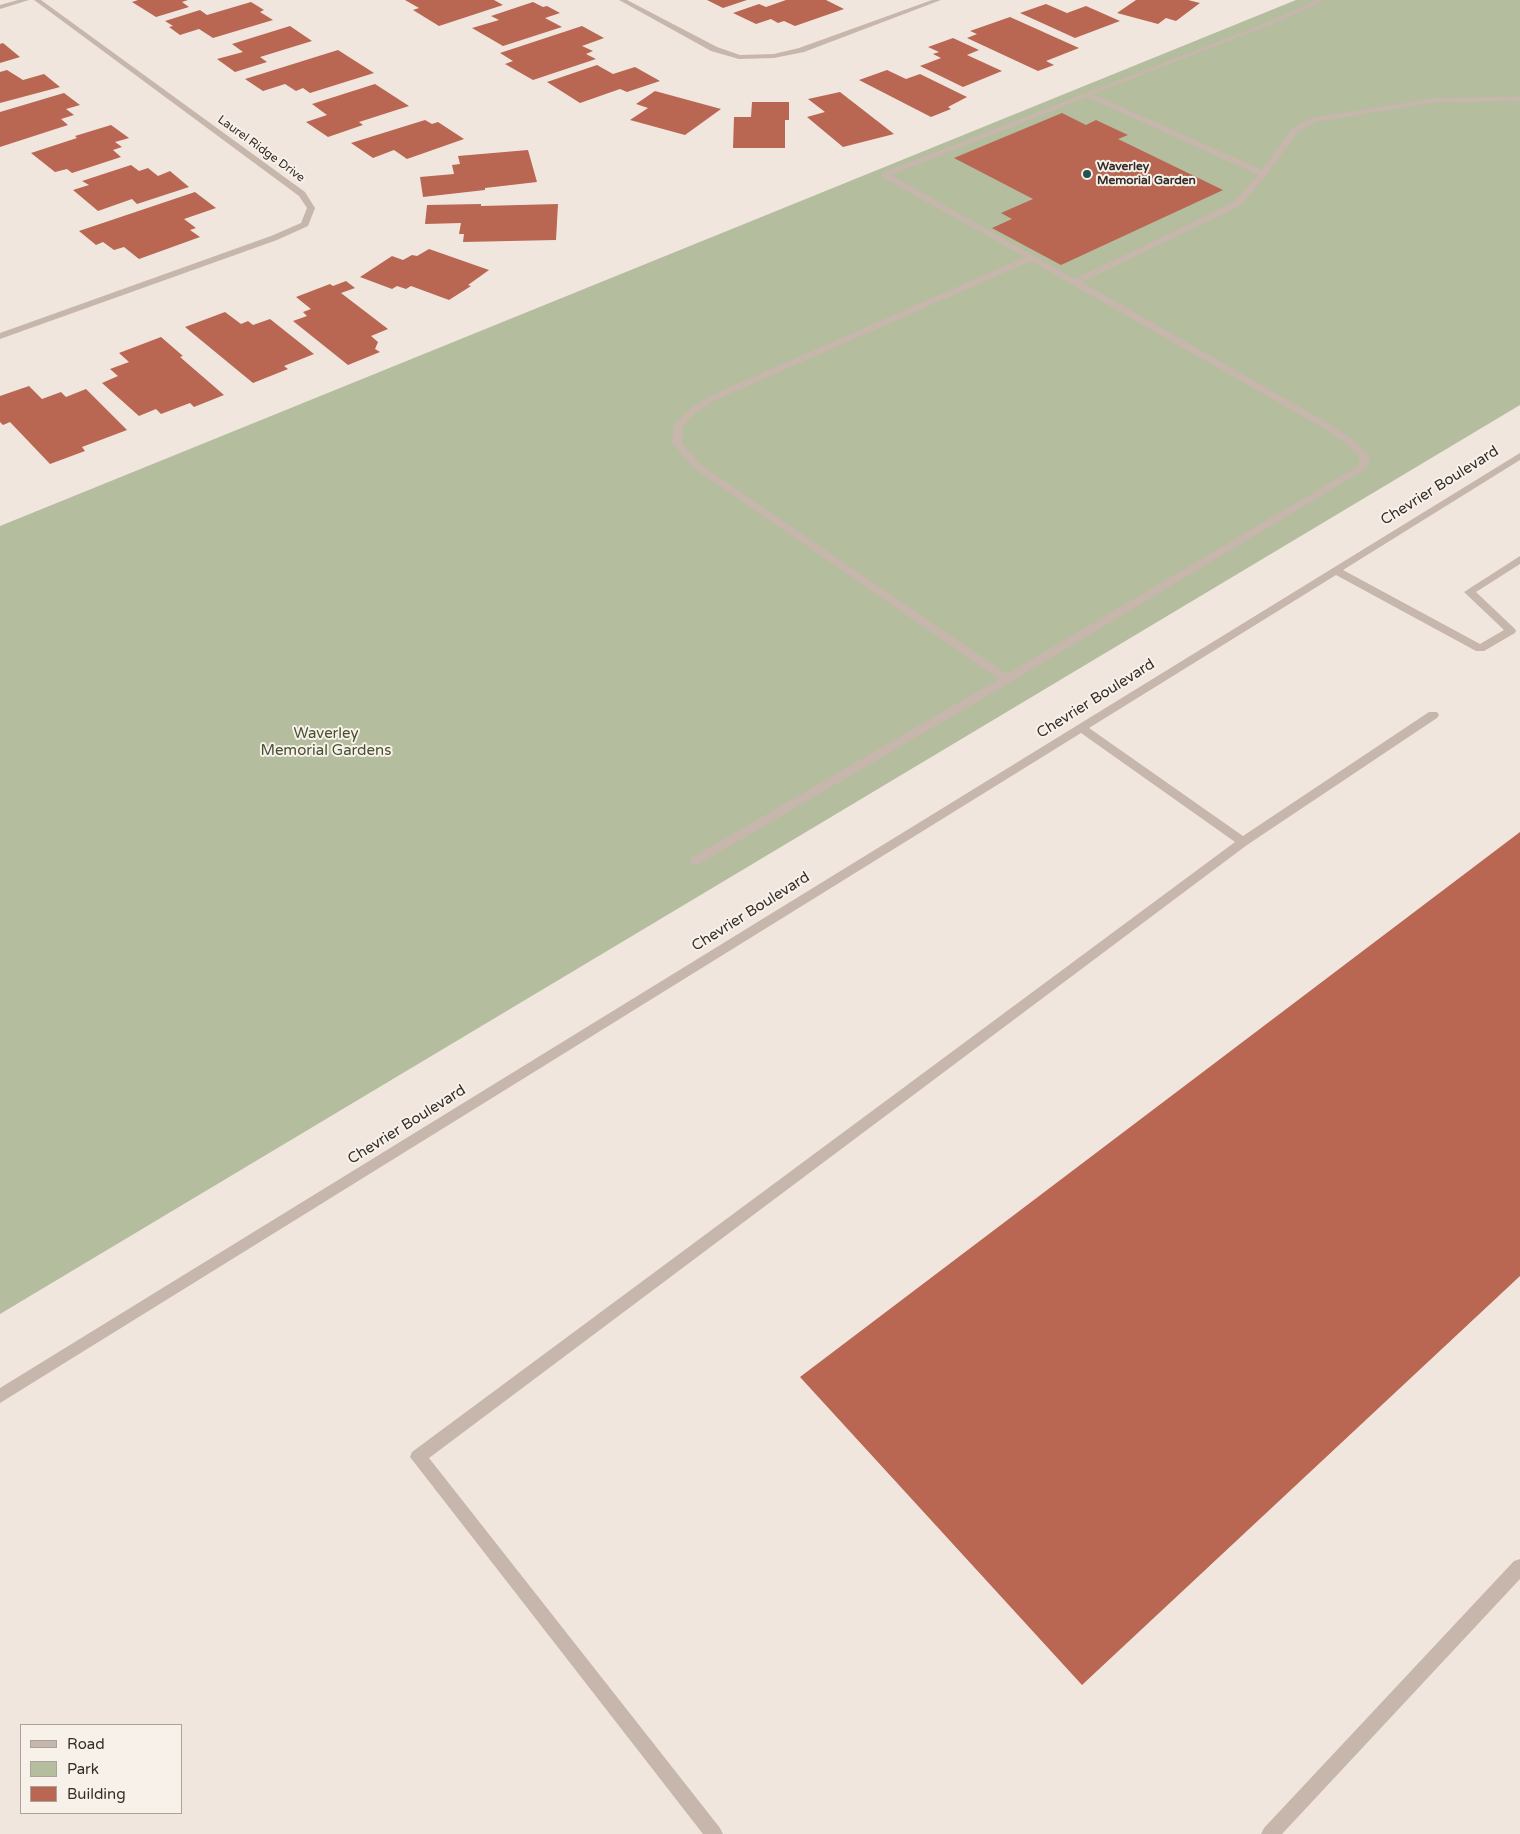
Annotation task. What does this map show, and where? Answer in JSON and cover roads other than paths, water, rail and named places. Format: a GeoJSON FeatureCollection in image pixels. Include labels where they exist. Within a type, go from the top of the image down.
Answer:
{"type":"FeatureCollection","features":[{"type":"Feature","properties":{"kind":"street"},"geometry":{"type":"LineString","coordinates":[[0,7],[26,0]]}},
{"type":"Feature","properties":{"kind":"street","name":"Laurel Ridge Drive"},"geometry":{"type":"LineString","coordinates":[[0,336],[274,238],[305,224],[311,208],[302,194],[37,0]]}},
{"type":"Feature","properties":{"kind":"street"},"geometry":{"type":"LineString","coordinates":[[622,0],[714,49],[739,57],[774,56],[801,50],[938,0]]}},
{"type":"Feature","properties":{"kind":"street"},"geometry":{"type":"LineString","coordinates":[[695,862],[1363,467],[1365,457],[1349,442],[1328,427],[886,175],[1273,22],[1322,0]]}},
{"type":"Feature","properties":{"kind":"street"},"geometry":{"type":"LineString","coordinates":[[1087,94],[1263,174]]}},
{"type":"Feature","properties":{"kind":"street"},"geometry":{"type":"LineString","coordinates":[[1075,282],[1237,204],[1263,174],[1294,130],[1314,120],[1436,100],[1520,99]]}},
{"type":"Feature","properties":{"kind":"street"},"geometry":{"type":"LineString","coordinates":[[1007,679],[698,467],[677,443],[677,427],[692,412],[715,397],[1032,258]]}},
{"type":"Feature","properties":{"kind":"street","name":"Chevrier Boulevard"},"geometry":{"type":"LineString","coordinates":[[0,1396],[1520,456]]}},
{"type":"Feature","properties":{"kind":"street"},"geometry":{"type":"LineString","coordinates":[[1335,570],[1480,649],[1517,631],[1469,592],[1520,559]]}},
{"type":"Feature","properties":{"kind":"street"},"geometry":{"type":"LineString","coordinates":[[714,1834],[418,1457],[1243,842],[1433,715]]}},
{"type":"Feature","properties":{"kind":"street"},"geometry":{"type":"LineString","coordinates":[[1081,728],[1243,842]]}},
{"type":"Feature","properties":{"kind":"street"},"geometry":{"type":"LineString","coordinates":[[1270,1834],[1520,1567]]}},
{"type":"Feature","properties":{"kind":"place","name":"Waverley Memorial Garden"},"geometry":{"type":"Point","coordinates":[1087,174]}},
{"type":"Feature","properties":{"kind":"park label","name":"Waverley Memorial Gardens"},"geometry":{"type":"Point","coordinates":[326,742]}}]}
